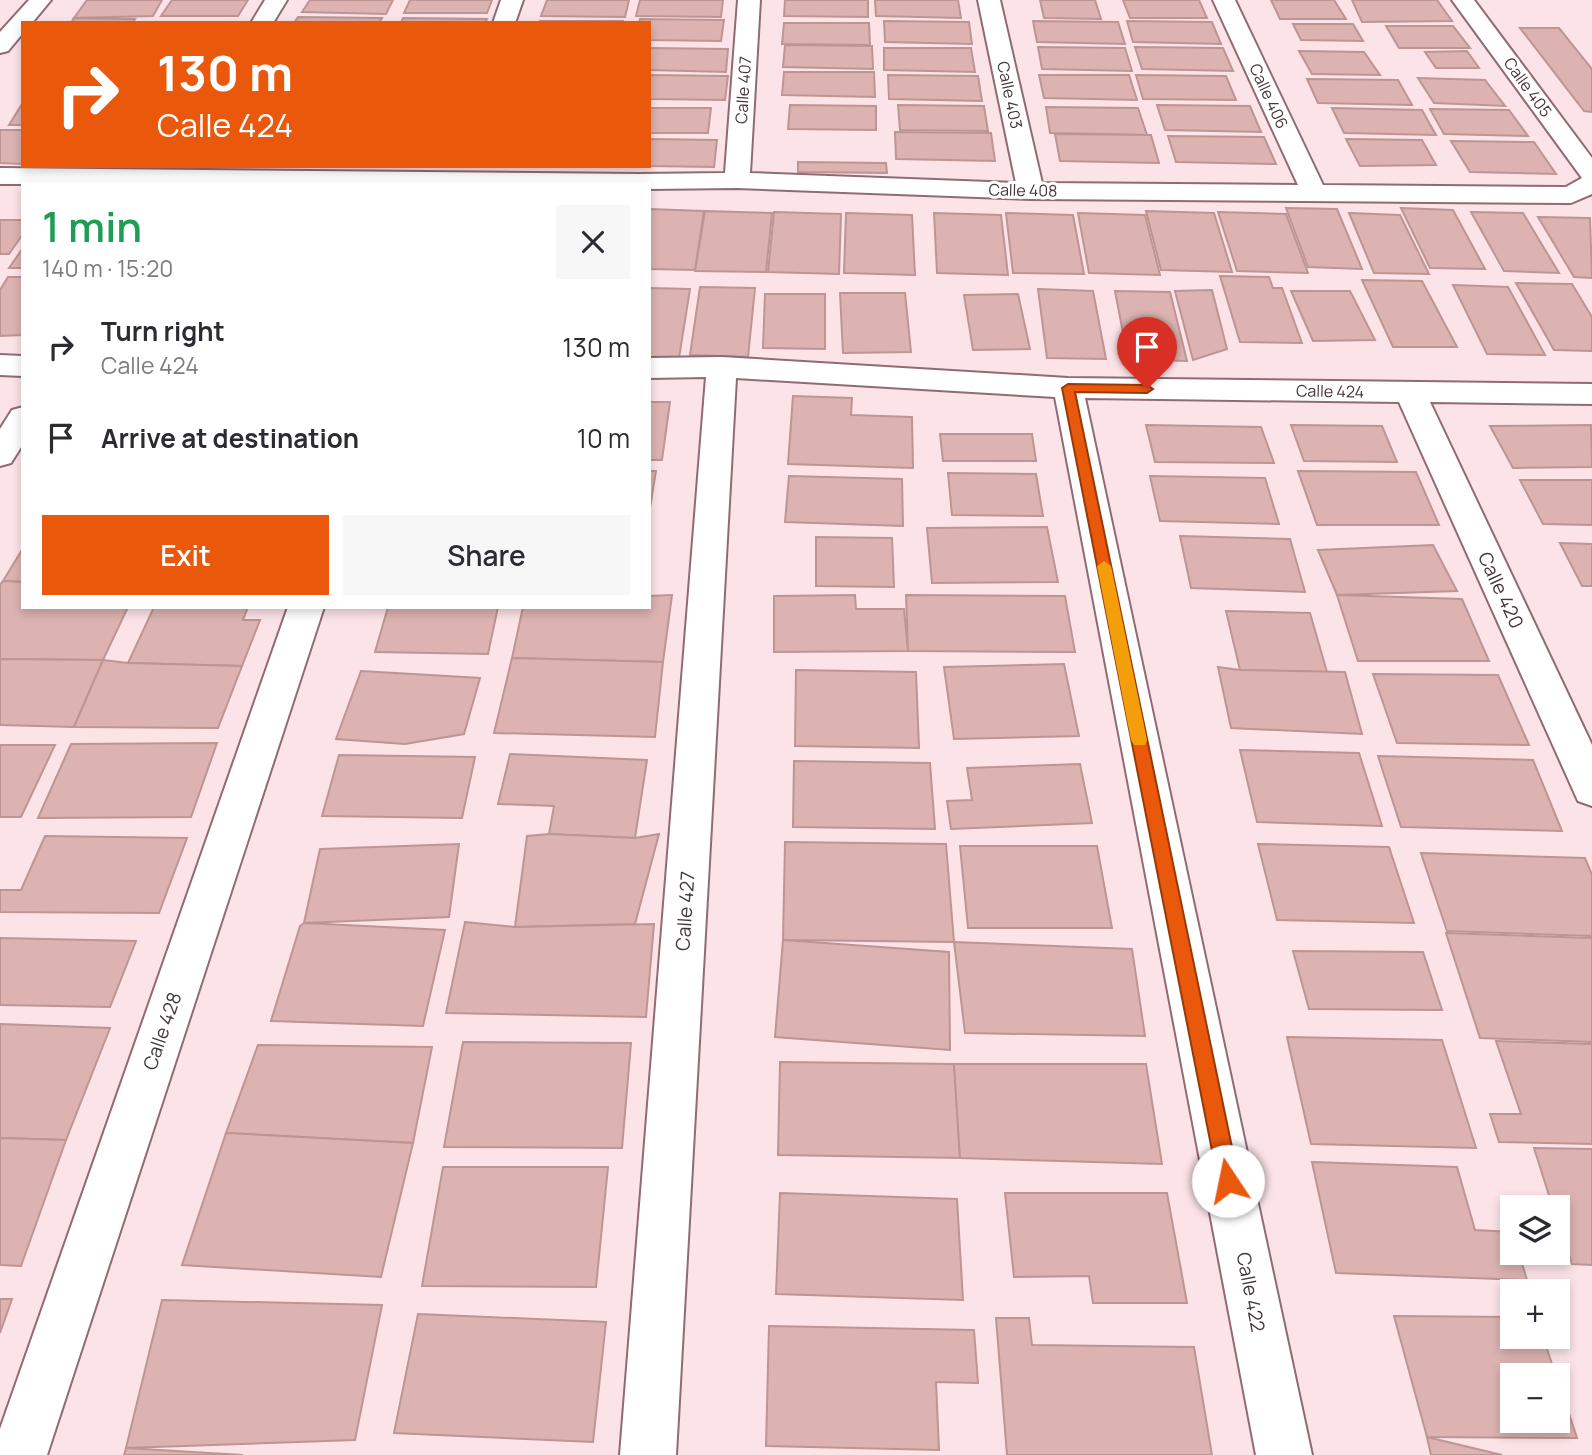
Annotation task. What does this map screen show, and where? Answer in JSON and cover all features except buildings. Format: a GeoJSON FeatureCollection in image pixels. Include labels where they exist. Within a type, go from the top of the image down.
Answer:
{"type":"FeatureCollection","features":[{"type":"Feature","properties":{"kind":"street"},"geometry":{"type":"LineString","coordinates":[[22,21],[40,0]]}},
{"type":"Feature","properties":{"kind":"street"},"geometry":{"type":"LineString","coordinates":[[263,21],[276,0]]}},
{"type":"Feature","properties":{"kind":"street"},"geometry":{"type":"LineString","coordinates":[[505,21],[512,0]]}},
{"type":"Feature","properties":{"kind":"street","name":"Calle 407"},"geometry":{"type":"LineString","coordinates":[[737,180],[749,0]]}},
{"type":"Feature","properties":{"kind":"street","name":"Calle 403"},"geometry":{"type":"LineString","coordinates":[[989,0],[1031,191]]}},
{"type":"Feature","properties":{"kind":"street","name":"Calle 406"},"geometry":{"type":"LineString","coordinates":[[1224,0],[1314,193]]}},
{"type":"Feature","properties":{"kind":"street","name":"Calle 405"},"geometry":{"type":"LineString","coordinates":[[1463,0],[1592,174]]}},
{"type":"Feature","properties":{"kind":"street"},"geometry":{"type":"LineString","coordinates":[[0,46],[21,22]]}},
{"type":"Feature","properties":{"kind":"street","name":"Calle 408"},"geometry":{"type":"LineString","coordinates":[[0,176],[172,171],[454,173],[639,182],[737,180],[1031,191],[1570,195],[1592,183]]}},
{"type":"Feature","properties":{"kind":"street"},"geometry":{"type":"LineString","coordinates":[[0,365],[21,366]]}},
{"type":"Feature","properties":{"kind":"street","name":"Calle 424"},"geometry":{"type":"LineString","coordinates":[[651,368],[722,367],[1068,388],[1592,394]]}},
{"type":"Feature","properties":{"kind":"street","name":"Calle 427"},"geometry":{"type":"LineString","coordinates":[[649,1455],[722,367]]}},
{"type":"Feature","properties":{"kind":"street","name":"Calle 422"},"geometry":{"type":"LineString","coordinates":[[1068,388],[1284,1455]]}},
{"type":"Feature","properties":{"kind":"street","name":"Calle 420"},"geometry":{"type":"LineString","coordinates":[[1409,392],[1592,788]]}},
{"type":"Feature","properties":{"kind":"street"},"geometry":{"type":"LineString","coordinates":[[0,455],[21,421]]}},
{"type":"Feature","properties":{"kind":"street","name":"Calle 428"},"geometry":{"type":"LineString","coordinates":[[19,1455],[305,609]]}},
{"type":"Feature","properties":{"kind":"slow traffic"},"geometry":{"type":"LineString","coordinates":[[1104,566],[1139,740]]}},
{"type":"Feature","properties":{"kind":"route"},"geometry":{"type":"LineString","coordinates":[[1147,389],[1068,388],[1228,1181]]}}]}
